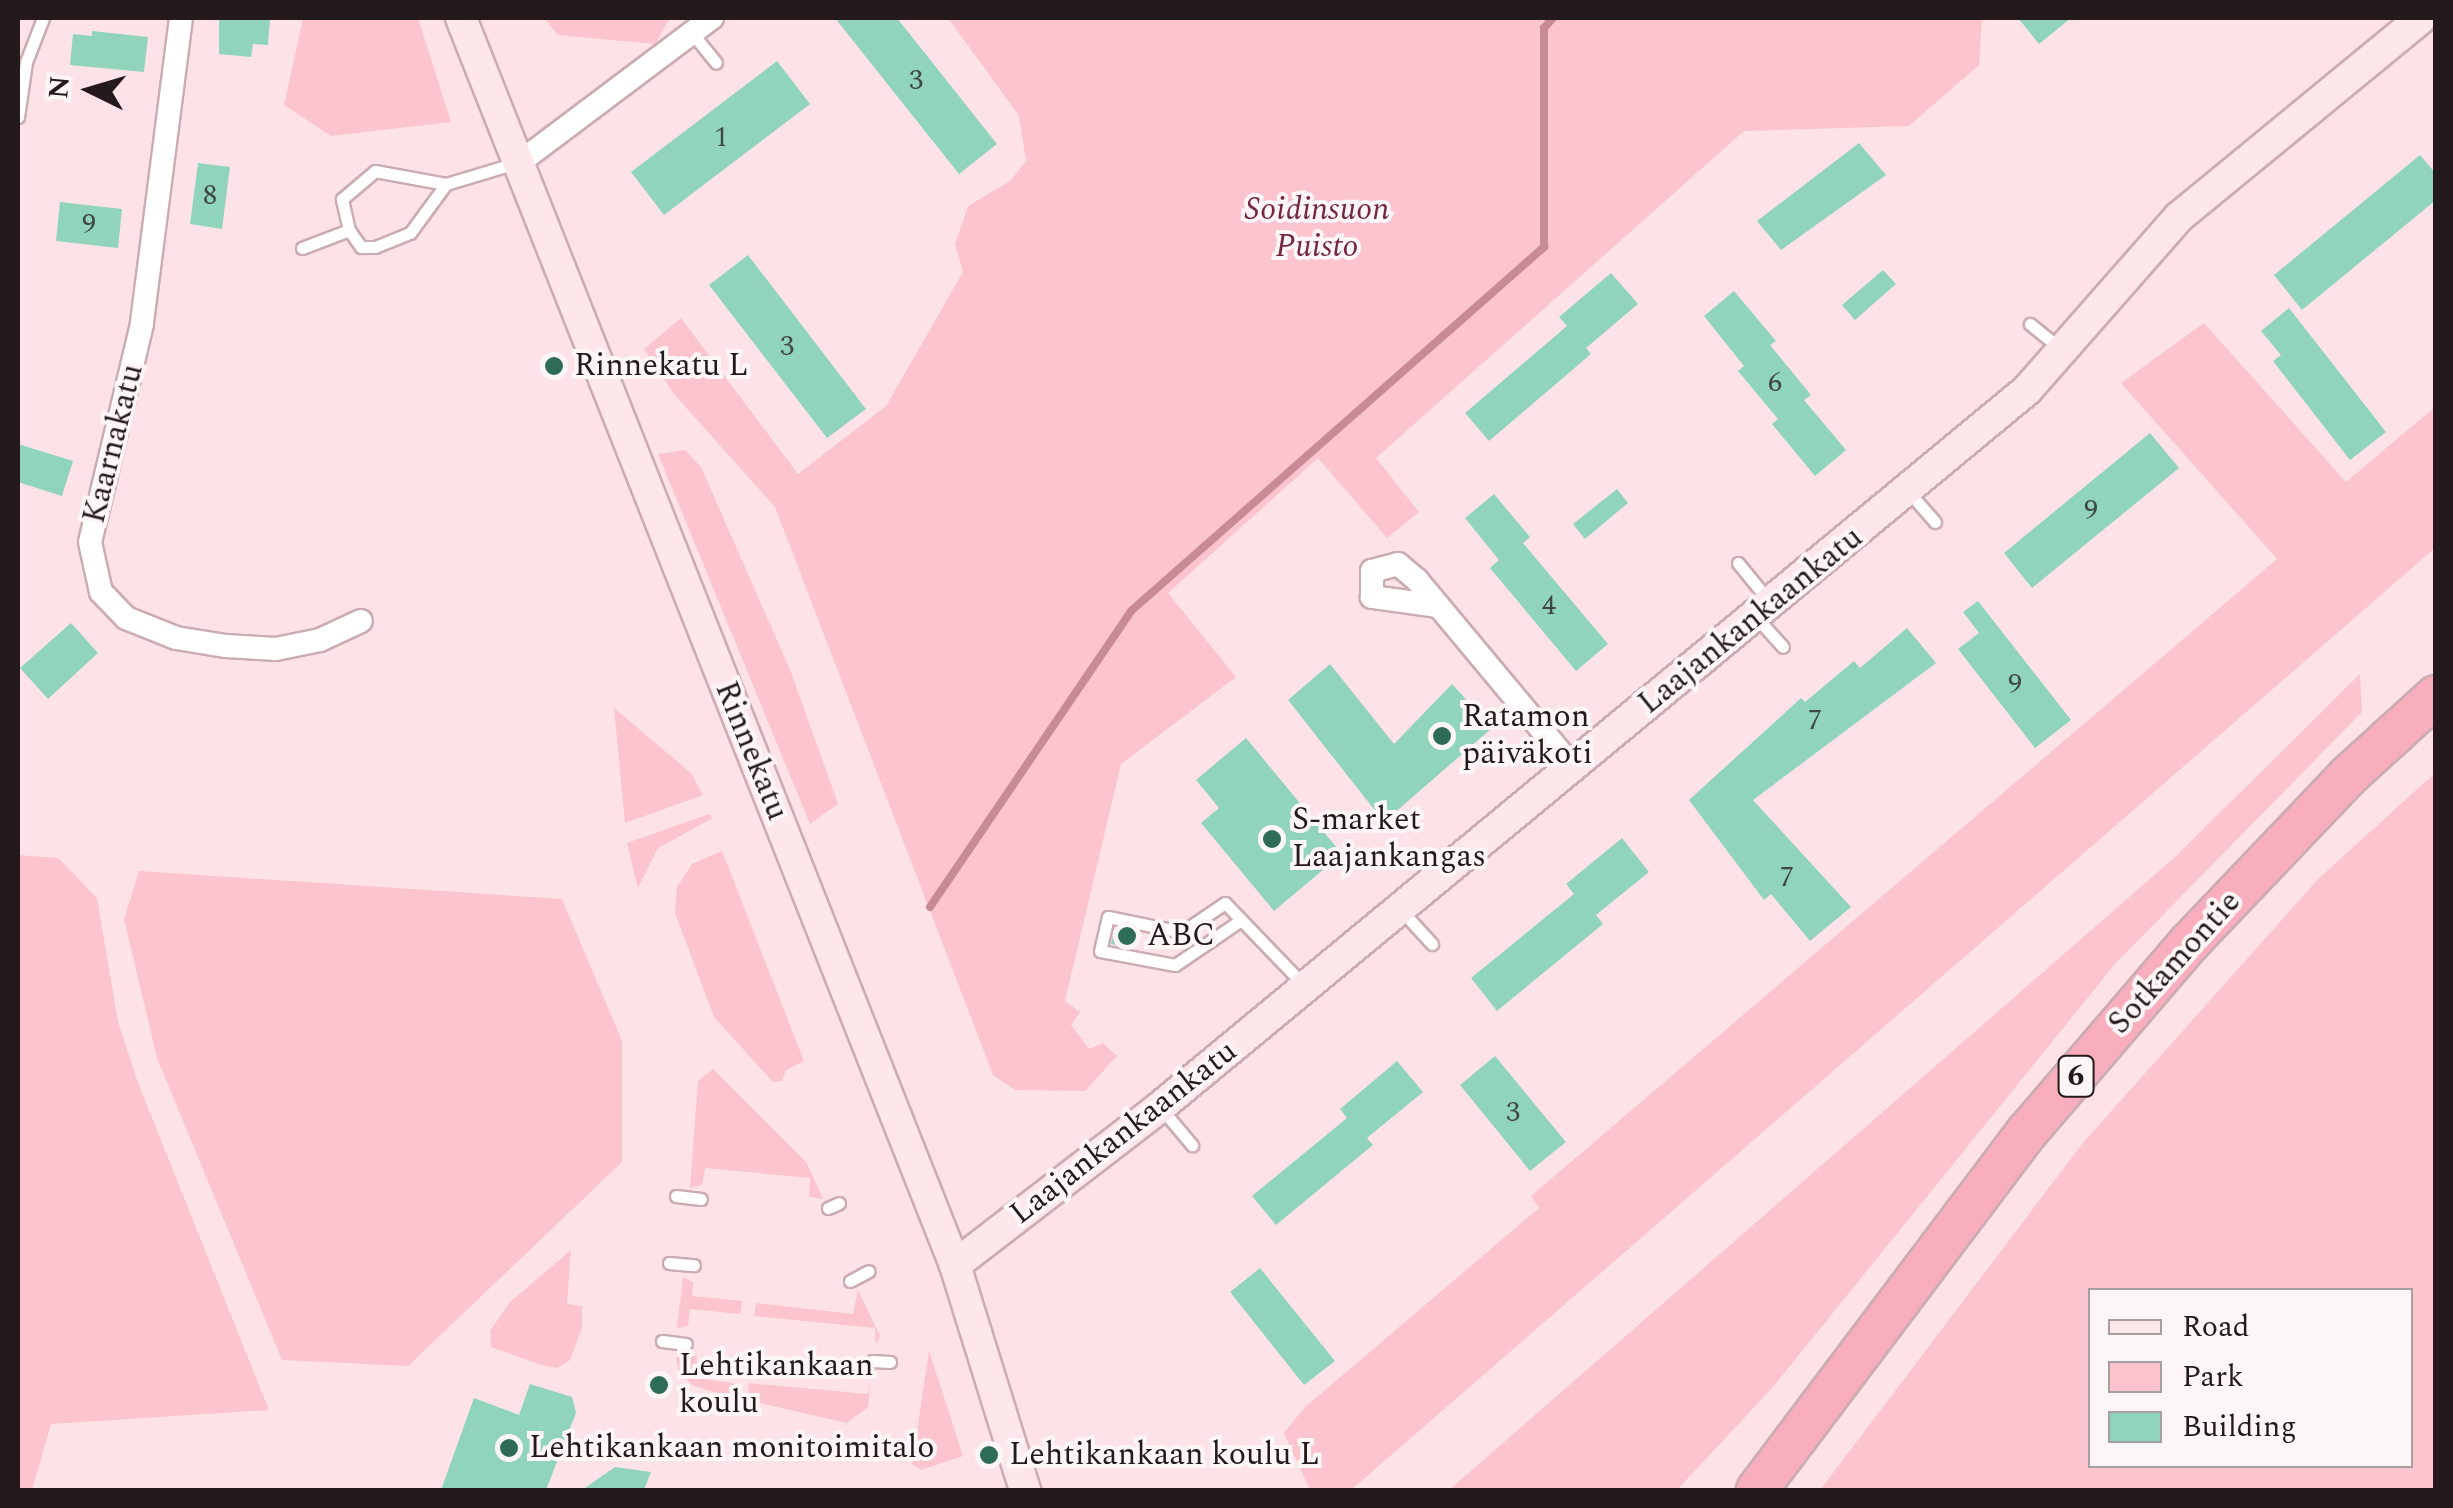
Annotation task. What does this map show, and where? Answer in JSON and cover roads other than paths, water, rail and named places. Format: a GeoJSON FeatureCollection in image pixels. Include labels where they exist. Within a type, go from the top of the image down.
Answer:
{"type":"FeatureCollection","features":[{"type":"Feature","properties":{"kind":"highway","name":"Sotkamontie"},"geometry":{"type":"LineString","coordinates":[[1757,1490],[1920,1268],[2090,1059],[2348,776],[2436,696]]}},
{"type":"Feature","properties":{"kind":"street","name":"Kaarnakatu"},"geometry":{"type":"LineString","coordinates":[[181,18],[139,340],[90,542],[101,592],[126,618],[176,638],[226,646],[276,649],[320,640],[361,622]]}},
{"type":"Feature","properties":{"kind":"street","name":"Rinnekatu"},"geometry":{"type":"LineString","coordinates":[[461,18],[955,1265],[1025,1490]]}},
{"type":"Feature","properties":{"kind":"street"},"geometry":{"type":"LineString","coordinates":[[520,162],[712,18]]}},
{"type":"Feature","properties":{"kind":"street","name":"Laajankankaankatu"},"geometry":{"type":"LineString","coordinates":[[955,1265],[1160,1107],[1908,491],[2065,352],[2179,216],[2421,18]]}},
{"type":"Feature","properties":{"kind":"street"},"geometry":{"type":"LineString","coordinates":[[1438,606],[1573,767]]}},
{"type":"Feature","properties":{"kind":"lane"},"geometry":{"type":"LineString","coordinates":[[18,117],[26,62],[43,18]]}},
{"type":"Feature","properties":{"kind":"lane"},"geometry":{"type":"LineString","coordinates":[[692,32],[716,63]]}},
{"type":"Feature","properties":{"kind":"lane"},"geometry":{"type":"LineString","coordinates":[[446,184],[410,232],[375,247],[361,247],[349,230],[342,199],[375,171],[446,184],[520,162]]}},
{"type":"Feature","properties":{"kind":"lane"},"geometry":{"type":"LineString","coordinates":[[302,248],[349,230]]}},
{"type":"Feature","properties":{"kind":"lane"},"geometry":{"type":"LineString","coordinates":[[2030,324],[2065,352]]}},
{"type":"Feature","properties":{"kind":"lane"},"geometry":{"type":"LineString","coordinates":[[1908,491],[1935,522]]}},
{"type":"Feature","properties":{"kind":"lane"},"geometry":{"type":"LineString","coordinates":[[1738,563],[1784,648]]}},
{"type":"Feature","properties":{"kind":"lane"},"geometry":{"type":"LineString","coordinates":[[1241,920],[1175,965],[1100,952],[1108,917],[1182,932],[1225,903],[1306,987]]}},
{"type":"Feature","properties":{"kind":"lane"},"geometry":{"type":"LineString","coordinates":[[1401,910],[1432,944]]}},
{"type":"Feature","properties":{"kind":"lane"},"geometry":{"type":"LineString","coordinates":[[1160,1107],[1192,1146]]}},
{"type":"Feature","properties":{"kind":"lane"},"geometry":{"type":"LineString","coordinates":[[676,1196],[701,1199]]}},
{"type":"Feature","properties":{"kind":"lane"},"geometry":{"type":"LineString","coordinates":[[669,1263],[694,1266]]}},
{"type":"Feature","properties":{"kind":"lane"},"geometry":{"type":"LineString","coordinates":[[850,1280],[868,1271]]}},
{"type":"Feature","properties":{"kind":"lane"},"geometry":{"type":"LineString","coordinates":[[662,1342],[686,1344]]}},
{"type":"Feature","properties":{"kind":"lane"},"geometry":{"type":"LineString","coordinates":[[872,1361],[890,1362]]}},
{"type":"Feature","properties":{"kind":"waterway"},"geometry":{"type":"LineString","coordinates":[[930,907],[1131,611],[1544,247],[1544,28],[1553,18]]}},
{"type":"Feature","properties":{"kind":"place","name":"Rinnekatu L"},"geometry":{"type":"Point","coordinates":[554,366]}},
{"type":"Feature","properties":{"kind":"place","name":"Ratamon päiväkoti"},"geometry":{"type":"Point","coordinates":[1442,736]}},
{"type":"Feature","properties":{"kind":"place","name":"S-market Laajankangas"},"geometry":{"type":"Point","coordinates":[1272,839]}},
{"type":"Feature","properties":{"kind":"place","name":"ABC"},"geometry":{"type":"Point","coordinates":[1127,936]}},
{"type":"Feature","properties":{"kind":"place","name":"Lehtikankaan koulu"},"geometry":{"type":"Point","coordinates":[659,1385]}},
{"type":"Feature","properties":{"kind":"place","name":"Lehtikankaan monitoimitalo"},"geometry":{"type":"Point","coordinates":[509,1448]}},
{"type":"Feature","properties":{"kind":"place","name":"Lehtikankaan koulu L"},"geometry":{"type":"Point","coordinates":[989,1455]}},
{"type":"Feature","properties":{"kind":"park label","name":"Soidinsuon Puisto"},"geometry":{"type":"Point","coordinates":[1317,230]}}]}
